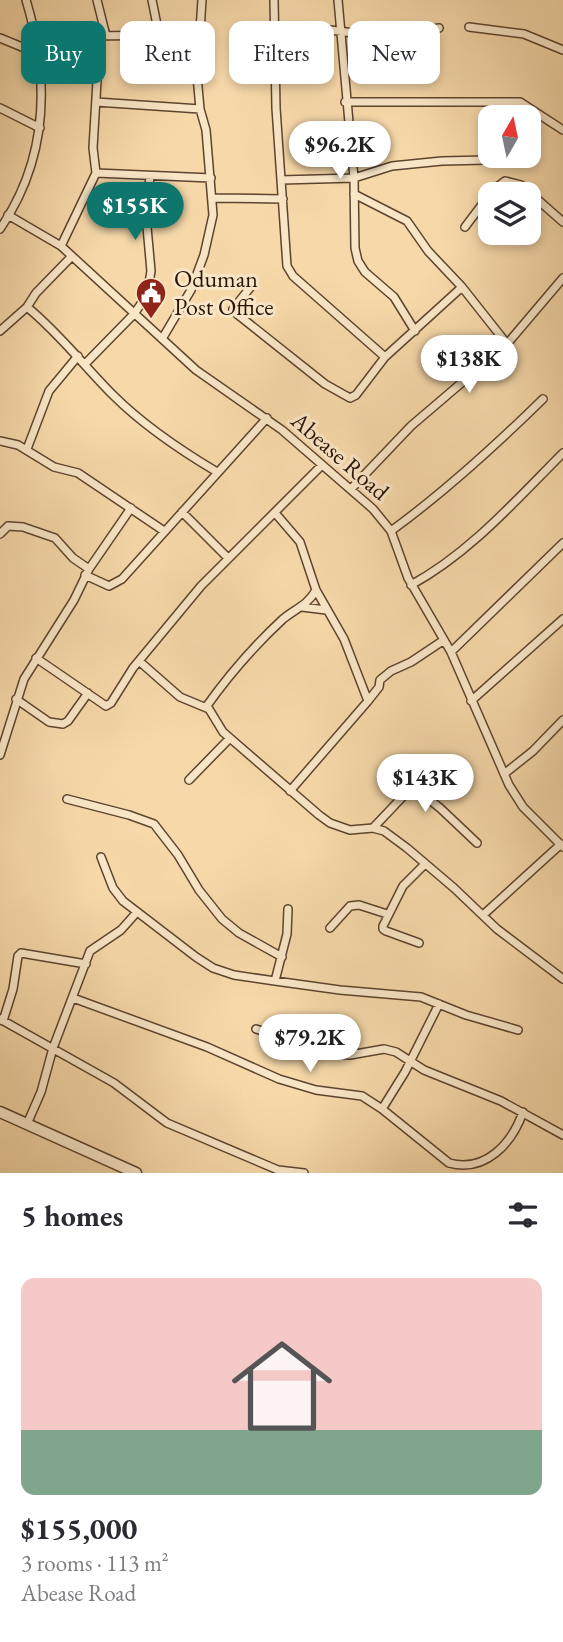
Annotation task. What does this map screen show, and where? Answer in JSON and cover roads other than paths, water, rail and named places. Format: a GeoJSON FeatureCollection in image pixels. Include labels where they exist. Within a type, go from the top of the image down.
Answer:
{"type":"FeatureCollection","features":[{"type":"Feature","properties":{"kind":"street"},"geometry":{"type":"LineString","coordinates":[[26,0],[32,21]]}},
{"type":"Feature","properties":{"kind":"street"},"geometry":{"type":"LineString","coordinates":[[97,0],[102,21]]}},
{"type":"Feature","properties":{"kind":"street"},"geometry":{"type":"LineString","coordinates":[[152,0],[156,21]]}},
{"type":"Feature","properties":{"kind":"street"},"geometry":{"type":"LineString","coordinates":[[200,21],[202,0]]}},
{"type":"Feature","properties":{"kind":"street"},"geometry":{"type":"LineString","coordinates":[[273,21],[274,0]]}},
{"type":"Feature","properties":{"kind":"street"},"geometry":{"type":"LineString","coordinates":[[338,0],[345,102],[354,178],[355,248],[358,261],[365,272],[394,297],[415,331]]}},
{"type":"Feature","properties":{"kind":"street"},"geometry":{"type":"LineString","coordinates":[[469,27],[524,34],[563,50]]}},
{"type":"Feature","properties":{"kind":"street"},"geometry":{"type":"LineString","coordinates":[[334,31],[348,32]]}},
{"type":"Feature","properties":{"kind":"street"},"geometry":{"type":"LineString","coordinates":[[106,36],[120,36]]}},
{"type":"Feature","properties":{"kind":"street"},"geometry":{"type":"LineString","coordinates":[[0,38],[21,47]]}},
{"type":"Feature","properties":{"kind":"street"},"geometry":{"type":"LineString","coordinates":[[0,229],[28,174],[40,128],[41,84]]}},
{"type":"Feature","properties":{"kind":"street"},"geometry":{"type":"LineString","coordinates":[[61,246],[96,173],[93,148],[97,84]]}},
{"type":"Feature","properties":{"kind":"street"},"geometry":{"type":"LineString","coordinates":[[162,339],[188,297],[212,223],[211,178],[198,84]]}},
{"type":"Feature","properties":{"kind":"street"},"geometry":{"type":"LineString","coordinates":[[276,84],[289,270],[385,357]]}},
{"type":"Feature","properties":{"kind":"street"},"geometry":{"type":"LineString","coordinates":[[96,102],[200,109]]}},
{"type":"Feature","properties":{"kind":"street"},"geometry":{"type":"LineString","coordinates":[[345,102],[520,102],[563,130]]}},
{"type":"Feature","properties":{"kind":"street"},"geometry":{"type":"LineString","coordinates":[[0,108],[40,128]]}},
{"type":"Feature","properties":{"kind":"street"},"geometry":{"type":"LineString","coordinates":[[281,180],[354,178],[392,166],[478,160]]}},
{"type":"Feature","properties":{"kind":"street"},"geometry":{"type":"LineString","coordinates":[[96,173],[211,178]]}},
{"type":"Feature","properties":{"kind":"street"},"geometry":{"type":"LineString","coordinates":[[85,364],[144,301],[150,282],[146,216],[150,176]]}},
{"type":"Feature","properties":{"kind":"street"},"geometry":{"type":"LineString","coordinates":[[466,227],[493,190],[505,181],[520,185],[563,222]]}},
{"type":"Feature","properties":{"kind":"street"},"geometry":{"type":"LineString","coordinates":[[354,194],[407,221],[428,251],[462,287],[507,344]]}},
{"type":"Feature","properties":{"kind":"street"},"geometry":{"type":"LineString","coordinates":[[213,198],[283,199]]}},
{"type":"Feature","properties":{"kind":"street","name":"Abease Road"},"geometry":{"type":"LineString","coordinates":[[8,215],[61,246],[209,379],[267,418],[373,509],[391,531],[411,585],[451,652],[504,774],[523,807],[562,846]]}},
{"type":"Feature","properties":{"kind":"street"},"geometry":{"type":"LineString","coordinates":[[0,331],[27,307],[36,293],[72,256]]}},
{"type":"Feature","properties":{"kind":"street"},"geometry":{"type":"LineString","coordinates":[[351,489],[411,426],[507,344],[563,278]]}},
{"type":"Feature","properties":{"kind":"street"},"geometry":{"type":"LineString","coordinates":[[253,285],[236,303],[233,309],[236,314],[341,395],[350,398],[356,395],[385,357],[462,287]]}},
{"type":"Feature","properties":{"kind":"street"},"geometry":{"type":"LineString","coordinates":[[27,307],[78,356],[114,396],[150,428],[217,472]]}},
{"type":"Feature","properties":{"kind":"street"},"geometry":{"type":"LineString","coordinates":[[27,449],[49,391],[78,356]]}},
{"type":"Feature","properties":{"kind":"street"},"geometry":{"type":"LineString","coordinates":[[391,531],[425,507],[480,460],[543,399]]}},
{"type":"Feature","properties":{"kind":"street"},"geometry":{"type":"LineString","coordinates":[[0,534],[8,526],[15,526],[55,538],[87,572],[109,586],[115,584],[144,557],[164,531],[267,418]]}},
{"type":"Feature","properties":{"kind":"street"},"geometry":{"type":"LineString","coordinates":[[0,441],[27,449],[54,467],[78,473],[164,531]]}},
{"type":"Feature","properties":{"kind":"street"},"geometry":{"type":"LineString","coordinates":[[411,585],[431,575],[470,545],[563,453]]}},
{"type":"Feature","properties":{"kind":"street"},"geometry":{"type":"LineString","coordinates":[[36,659],[106,706],[111,703],[138,661],[201,586],[276,514],[322,465]]}},
{"type":"Feature","properties":{"kind":"street"},"geometry":{"type":"LineString","coordinates":[[0,755],[16,699],[36,659],[74,600],[87,572],[131,508]]}},
{"type":"Feature","properties":{"kind":"street"},"geometry":{"type":"LineString","coordinates":[[182,512],[229,558]]}},
{"type":"Feature","properties":{"kind":"street"},"geometry":{"type":"LineString","coordinates":[[276,514],[300,542],[316,590],[344,639],[368,701]]}},
{"type":"Feature","properties":{"kind":"street"},"geometry":{"type":"LineString","coordinates":[[451,652],[563,543]]}},
{"type":"Feature","properties":{"kind":"street"},"geometry":{"type":"LineString","coordinates":[[206,707],[228,678],[282,620],[302,607],[316,590]]}},
{"type":"Feature","properties":{"kind":"street"},"geometry":{"type":"LineString","coordinates":[[302,607],[326,610]]}},
{"type":"Feature","properties":{"kind":"street"},"geometry":{"type":"LineString","coordinates":[[471,701],[563,619]]}},
{"type":"Feature","properties":{"kind":"street"},"geometry":{"type":"LineString","coordinates":[[290,791],[368,701],[386,675],[444,640]]}},
{"type":"Feature","properties":{"kind":"street"},"geometry":{"type":"LineString","coordinates":[[138,661],[174,692],[206,707],[230,738],[290,791],[333,824],[350,830],[373,828],[384,831],[522,949],[563,979]]}},
{"type":"Feature","properties":{"kind":"street"},"geometry":{"type":"LineString","coordinates":[[16,699],[50,722],[63,724],[88,693]]}},
{"type":"Feature","properties":{"kind":"street"},"geometry":{"type":"LineString","coordinates":[[504,774],[561,725]]}},
{"type":"Feature","properties":{"kind":"street"},"geometry":{"type":"LineString","coordinates":[[189,780],[230,738]]}},
{"type":"Feature","properties":{"kind":"street"},"geometry":{"type":"LineString","coordinates":[[373,828],[410,789],[415,788],[477,843]]}},
{"type":"Feature","properties":{"kind":"street"},"geometry":{"type":"LineString","coordinates":[[67,799],[154,824],[222,919],[282,957]]}},
{"type":"Feature","properties":{"kind":"street"},"geometry":{"type":"LineString","coordinates":[[483,915],[562,846]]}},
{"type":"Feature","properties":{"kind":"street"},"geometry":{"type":"LineString","coordinates":[[101,857],[115,892],[137,912],[213,968],[234,975],[275,981],[421,997],[481,1020],[518,1030]]}},
{"type":"Feature","properties":{"kind":"street"},"geometry":{"type":"LineString","coordinates":[[419,943],[383,929],[387,914],[405,882],[425,864]]}},
{"type":"Feature","properties":{"kind":"street"},"geometry":{"type":"LineString","coordinates":[[330,928],[350,906],[359,905],[387,914]]}},
{"type":"Feature","properties":{"kind":"street"},"geometry":{"type":"LineString","coordinates":[[275,981],[287,934],[288,909]]}},
{"type":"Feature","properties":{"kind":"street"},"geometry":{"type":"LineString","coordinates":[[27,1124],[86,964],[95,947],[115,935],[137,912]]}},
{"type":"Feature","properties":{"kind":"street"},"geometry":{"type":"LineString","coordinates":[[86,964],[21,953],[18,956],[13,989],[1,1020],[114,1083],[167,1123],[278,1170],[304,1173]]}},
{"type":"Feature","properties":{"kind":"street"},"geometry":{"type":"LineString","coordinates":[[73,998],[207,1047],[279,1079],[316,1090],[352,1093],[370,1100],[449,1163],[466,1168],[489,1162],[518,1125],[523,1112]]}},
{"type":"Feature","properties":{"kind":"street"},"geometry":{"type":"LineString","coordinates":[[382,1109],[410,1063],[439,1004]]}},
{"type":"Feature","properties":{"kind":"street"},"geometry":{"type":"LineString","coordinates":[[256,1029],[336,1054],[390,1050],[402,1054],[410,1063],[523,1112],[563,1135]]}},
{"type":"Feature","properties":{"kind":"street"},"geometry":{"type":"LineString","coordinates":[[0,1112],[136,1173]]}},
{"type":"Feature","properties":{"kind":"place","name":"Oduman Post Office"},"geometry":{"type":"Point","coordinates":[151,320]}}]}
